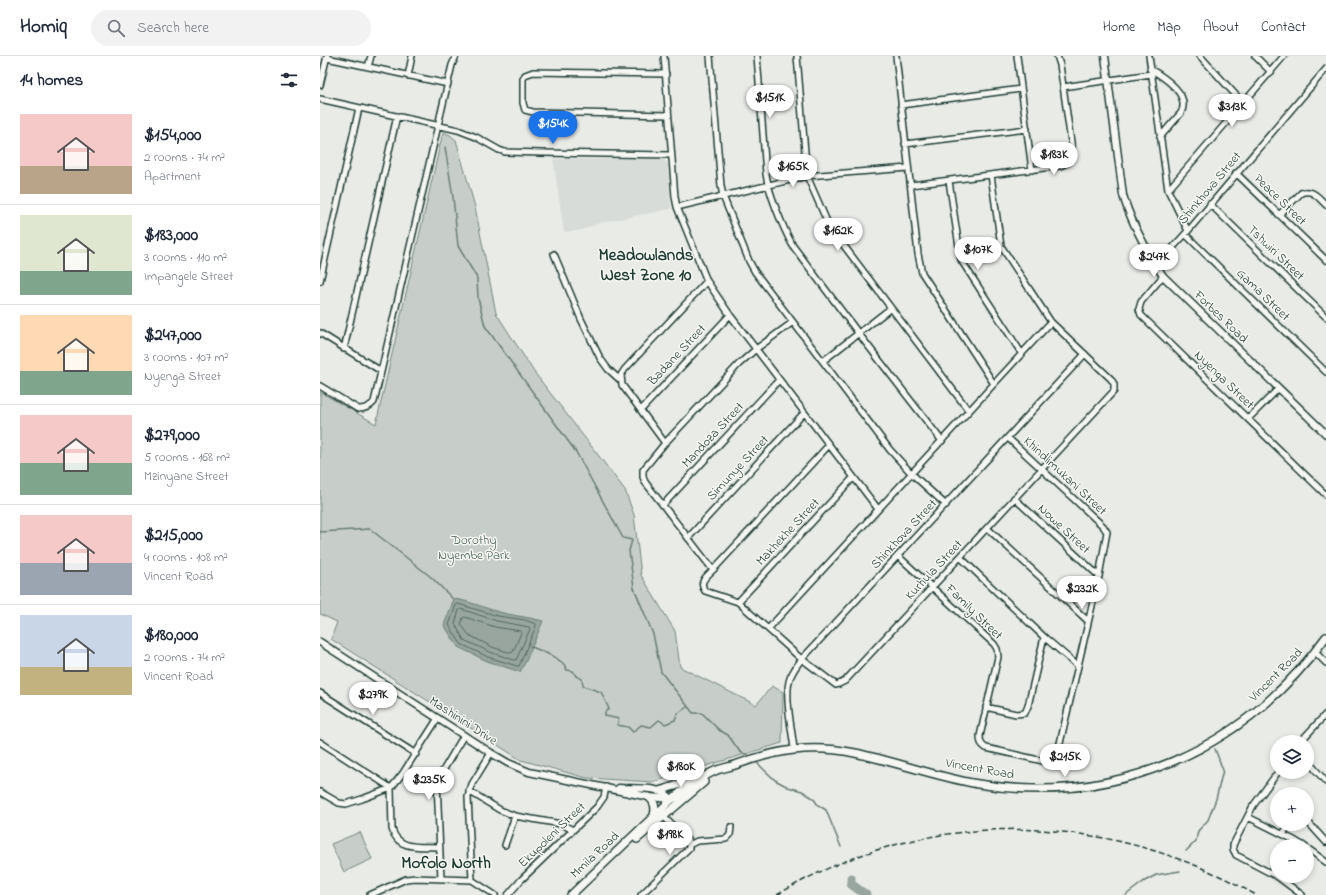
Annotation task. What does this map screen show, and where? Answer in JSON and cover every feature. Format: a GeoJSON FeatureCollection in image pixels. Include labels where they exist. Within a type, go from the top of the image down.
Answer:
{"type":"FeatureCollection","features":[{"type":"Feature","properties":{"kind":"main road","name":"Vincent Road"},"geometry":{"type":"LineString","coordinates":[[672,799],[705,776],[718,770],[747,760],[794,749],[820,749],[854,753],[953,778],[1002,787],[1055,788],[1097,784],[1131,776],[1166,764],[1212,742],[1245,721],[1285,686],[1315,652],[1326,636]]}},
{"type":"Feature","properties":{"kind":"main road","name":"Vincent Road"},"geometry":{"type":"LineString","coordinates":[[672,808],[702,783],[729,767]]}},
{"type":"Feature","properties":{"kind":"main road"},"geometry":{"type":"LineString","coordinates":[[660,791],[705,776]]}},
{"type":"Feature","properties":{"kind":"main road"},"geometry":{"type":"LineString","coordinates":[[649,797],[655,805],[654,815]]}},
{"type":"Feature","properties":{"kind":"main road","name":"Mmila Road"},"geometry":{"type":"LineString","coordinates":[[578,890],[672,799]]}},
{"type":"Feature","properties":{"kind":"main road","name":"Mmila Road"},"geometry":{"type":"LineString","coordinates":[[570,895],[578,890],[672,808]]}},
{"type":"Feature","properties":{"kind":"street"},"geometry":{"type":"LineString","coordinates":[[368,67],[371,56]]}},
{"type":"Feature","properties":{"kind":"street"},"geometry":{"type":"LineString","coordinates":[[408,76],[412,56]]}},
{"type":"Feature","properties":{"kind":"street"},"geometry":{"type":"LineString","coordinates":[[320,386],[354,407],[362,409],[372,405],[374,402],[452,65],[456,56]]}},
{"type":"Feature","properties":{"kind":"street"},"geometry":{"type":"LineString","coordinates":[[664,56],[674,190],[677,206],[707,281],[730,315],[878,509]]}},
{"type":"Feature","properties":{"kind":"street"},"geometry":{"type":"LineString","coordinates":[[710,56],[720,178],[723,196],[749,261],[755,272],[792,322],[890,450],[912,474],[946,505]]}},
{"type":"Feature","properties":{"kind":"street"},"geometry":{"type":"LineString","coordinates":[[757,56],[765,169],[768,185],[788,236],[793,246],[859,334],[942,441]]}},
{"type":"Feature","properties":{"kind":"street"},"geometry":{"type":"LineString","coordinates":[[797,56],[807,176],[829,226],[969,411]]}},
{"type":"Feature","properties":{"kind":"street"},"geometry":{"type":"LineString","coordinates":[[896,56],[918,254],[922,273],[994,384]]}},
{"type":"Feature","properties":{"kind":"street"},"geometry":{"type":"LineString","coordinates":[[1017,56],[1032,170]]}},
{"type":"Feature","properties":{"kind":"street"},"geometry":{"type":"LineString","coordinates":[[911,185],[1060,166],[1069,162],[1072,158],[1072,149],[1057,56]]}},
{"type":"Feature","properties":{"kind":"street","name":"Forbes Road"},"geometry":{"type":"LineString","coordinates":[[1105,56],[1123,195],[1128,211],[1157,265],[1164,276],[1326,434]]}},
{"type":"Feature","properties":{"kind":"street","name":"Gama Street"},"geometry":{"type":"LineString","coordinates":[[1149,56],[1168,190],[1186,233],[1326,372]]}},
{"type":"Feature","properties":{"kind":"street"},"geometry":{"type":"LineString","coordinates":[[1200,56],[1243,103]]}},
{"type":"Feature","properties":{"kind":"street"},"geometry":{"type":"LineString","coordinates":[[1255,56],[1271,72]]}},
{"type":"Feature","properties":{"kind":"street"},"geometry":{"type":"LineString","coordinates":[[1168,190],[1284,56]]}},
{"type":"Feature","properties":{"kind":"street"},"geometry":{"type":"LineString","coordinates":[[320,85],[327,57],[448,84]]}},
{"type":"Feature","properties":{"kind":"street","name":"Shinkhova Street"},"geometry":{"type":"LineString","coordinates":[[1157,265],[1326,69]]}},
{"type":"Feature","properties":{"kind":"street"},"geometry":{"type":"LineString","coordinates":[[1063,87],[1151,71],[1172,85],[1183,100],[1183,110],[1160,137]]}},
{"type":"Feature","properties":{"kind":"street"},"geometry":{"type":"LineString","coordinates":[[666,74],[533,72],[525,75],[523,79],[523,103],[526,110],[532,112],[668,115]]}},
{"type":"Feature","properties":{"kind":"street"},"geometry":{"type":"LineString","coordinates":[[901,105],[1021,89]]}},
{"type":"Feature","properties":{"kind":"street"},"geometry":{"type":"LineString","coordinates":[[320,99],[467,133],[505,152],[542,154],[671,155]]}},
{"type":"Feature","properties":{"kind":"street"},"geometry":{"type":"LineString","coordinates":[[320,280],[359,108]]}},
{"type":"Feature","properties":{"kind":"street"},"geometry":{"type":"LineString","coordinates":[[344,349],[397,116]]}},
{"type":"Feature","properties":{"kind":"street"},"geometry":{"type":"LineString","coordinates":[[905,144],[1027,129]]}},
{"type":"Feature","properties":{"kind":"street"},"geometry":{"type":"LineString","coordinates":[[677,206],[807,176],[908,168]]}},
{"type":"Feature","properties":{"kind":"street","name":"Peace Street"},"geometry":{"type":"LineString","coordinates":[[1236,174],[1326,260]]}},
{"type":"Feature","properties":{"kind":"street","name":"Kurhula Street"},"geometry":{"type":"LineString","coordinates":[[829,445],[703,581],[703,589],[738,602],[802,659],[833,683],[839,684],[843,683],[1114,391],[1114,384],[1111,379],[1051,322],[1001,246],[991,175]]}},
{"type":"Feature","properties":{"kind":"street"},"geometry":{"type":"LineString","coordinates":[[949,181],[961,260],[1022,354]]}},
{"type":"Feature","properties":{"kind":"street"},"geometry":{"type":"LineString","coordinates":[[1279,214],[1304,191],[1311,192],[1326,205]]}},
{"type":"Feature","properties":{"kind":"street","name":"Tshwiri Street"},"geometry":{"type":"LineString","coordinates":[[1210,204],[1326,317]]}},
{"type":"Feature","properties":{"kind":"street"},"geometry":{"type":"LineString","coordinates":[[554,254],[581,319],[600,358],[608,369],[620,380],[622,385],[665,443]]}},
{"type":"Feature","properties":{"kind":"street","name":"Nyenga Street"},"geometry":{"type":"LineString","coordinates":[[1164,276],[1141,302],[1139,311],[1326,495]]}},
{"type":"Feature","properties":{"kind":"street"},"geometry":{"type":"LineString","coordinates":[[620,380],[622,372],[707,281]]}},
{"type":"Feature","properties":{"kind":"street"},"geometry":{"type":"LineString","coordinates":[[823,361],[891,308]]}},
{"type":"Feature","properties":{"kind":"street","name":"Badane Street"},"geometry":{"type":"LineString","coordinates":[[641,410],[730,315]]}},
{"type":"Feature","properties":{"kind":"street"},"geometry":{"type":"LineString","coordinates":[[713,570],[645,482],[642,474],[644,467],[739,364],[792,322]]}},
{"type":"Feature","properties":{"kind":"street"},"geometry":{"type":"LineString","coordinates":[[768,629],[1051,322]]}},
{"type":"Feature","properties":{"kind":"street"},"geometry":{"type":"LineString","coordinates":[[320,333],[381,371]]}},
{"type":"Feature","properties":{"kind":"street","name":"Shinkhova Street"},"geometry":{"type":"LineString","coordinates":[[794,749],[788,690],[790,678],[802,659],[1085,354]]}},
{"type":"Feature","properties":{"kind":"street","name":"Mandoza Street"},"geometry":{"type":"LineString","coordinates":[[663,504],[779,380]]}},
{"type":"Feature","properties":{"kind":"street"},"geometry":{"type":"LineString","coordinates":[[1248,419],[1279,388]]}},
{"type":"Feature","properties":{"kind":"street","name":"Simunye Street"},"geometry":{"type":"LineString","coordinates":[[688,538],[804,413]]}},
{"type":"Feature","properties":{"kind":"street","name":"Khindlimukani Street"},"geometry":{"type":"LineString","coordinates":[[982,745],[986,748],[1043,761],[1049,762],[1055,760],[1099,576],[1107,536],[1106,529],[1008,438]]}},
{"type":"Feature","properties":{"kind":"street","name":"Makhekhe Street"},"geometry":{"type":"LineString","coordinates":[[738,602],[853,478]]}},
{"type":"Feature","properties":{"kind":"street","name":"Nowe Street"},"geometry":{"type":"LineString","coordinates":[[1014,498],[1099,576]]}},
{"type":"Feature","properties":{"kind":"street"},"geometry":{"type":"LineString","coordinates":[[987,528],[1088,621]]}},
{"type":"Feature","properties":{"kind":"street","name":"Family Street"},"geometry":{"type":"LineString","coordinates":[[898,556],[994,644],[997,649],[998,657],[980,740],[982,745]]}},
{"type":"Feature","properties":{"kind":"street"},"geometry":{"type":"LineString","coordinates":[[960,558],[1044,637],[1078,666]]}},
{"type":"Feature","properties":{"kind":"street"},"geometry":{"type":"LineString","coordinates":[[986,707],[1016,714],[1025,713],[1028,706],[1044,637]]}},
{"type":"Feature","properties":{"kind":"street","name":"Mashinini Drive"},"geometry":{"type":"LineString","coordinates":[[320,642],[508,763],[529,772],[649,797],[672,799],[679,798],[702,783]]}},
{"type":"Feature","properties":{"kind":"street"},"geometry":{"type":"LineString","coordinates":[[1315,652],[1326,663]]}},
{"type":"Feature","properties":{"kind":"street"},"geometry":{"type":"LineString","coordinates":[[320,693],[416,754]]}},
{"type":"Feature","properties":{"kind":"street"},"geometry":{"type":"LineString","coordinates":[[320,792],[339,803],[346,804],[391,788],[416,754],[438,718]]}},
{"type":"Feature","properties":{"kind":"street"},"geometry":{"type":"LineString","coordinates":[[1307,735],[1325,718]]}},
{"type":"Feature","properties":{"kind":"street"},"geometry":{"type":"LineString","coordinates":[[441,879],[437,781],[464,735]]}},
{"type":"Feature","properties":{"kind":"street"},"geometry":{"type":"LineString","coordinates":[[320,742],[391,788]]}},
{"type":"Feature","properties":{"kind":"street"},"geometry":{"type":"LineString","coordinates":[[472,880],[468,797],[469,791],[492,753]]}},
{"type":"Feature","properties":{"kind":"street"},"geometry":{"type":"LineString","coordinates":[[1314,768],[1326,782]]}},
{"type":"Feature","properties":{"kind":"street"},"geometry":{"type":"LineString","coordinates":[[1273,779],[1253,806],[1233,845],[1234,853],[1278,877],[1302,895]]}},
{"type":"Feature","properties":{"kind":"street","name":"Mashinini Drive"},"geometry":{"type":"LineString","coordinates":[[606,787],[660,791],[672,799]]}},
{"type":"Feature","properties":{"kind":"street","name":"Ekupoleni Street"},"geometry":{"type":"LineString","coordinates":[[508,895],[521,880],[601,803],[606,787]]}},
{"type":"Feature","properties":{"kind":"street"},"geometry":{"type":"LineString","coordinates":[[391,788],[392,829],[397,839],[406,845],[439,847]]}},
{"type":"Feature","properties":{"kind":"street"},"geometry":{"type":"LineString","coordinates":[[469,791],[500,810],[515,816],[561,824],[573,830]]}},
{"type":"Feature","properties":{"kind":"street"},"geometry":{"type":"LineString","coordinates":[[672,799],[672,808]]}},
{"type":"Feature","properties":{"kind":"street"},"geometry":{"type":"LineString","coordinates":[[505,845],[515,816]]}},
{"type":"Feature","properties":{"kind":"street"},"geometry":{"type":"LineString","coordinates":[[641,895],[689,848],[688,841],[663,816]]}},
{"type":"Feature","properties":{"kind":"street"},"geometry":{"type":"LineString","coordinates":[[1248,817],[1292,839]]}},
{"type":"Feature","properties":{"kind":"street"},"geometry":{"type":"LineString","coordinates":[[689,845],[697,841],[726,839],[730,835],[731,828]]}},
{"type":"Feature","properties":{"kind":"street"},"geometry":{"type":"LineString","coordinates":[[1314,829],[1326,842]]}},
{"type":"Feature","properties":{"kind":"street"},"geometry":{"type":"LineString","coordinates":[[1314,853],[1326,862]]}},
{"type":"Feature","properties":{"kind":"street"},"geometry":{"type":"LineString","coordinates":[[370,895],[406,879],[415,878],[472,880],[495,895]]}},
{"type":"Feature","properties":{"kind":"shaded area"},"geometry":{"type":"Polygon","coordinates":[[[553,159],[664,159],[668,165],[671,209],[599,223],[582,230],[564,232],[553,159]]]}},
{"type":"Feature","properties":{"kind":"green space","name":"Dorothy Nyembe Park"},"geometry":{"type":"Polygon","coordinates":[[[443,132],[456,140],[475,207],[496,313],[534,372],[625,490],[634,515],[641,575],[675,631],[680,667],[756,705],[772,686],[783,692],[782,743],[653,782],[587,778],[521,760],[331,639],[337,622],[320,614],[320,392],[376,424],[443,132]]]}},
{"type":"Feature","properties":{"kind":"green space"},"geometry":{"type":"Polygon","coordinates":[[[360,832],[372,859],[344,872],[331,844],[360,832]]]}},
{"type":"Feature","properties":{"kind":"water"},"geometry":{"type":"Polygon","coordinates":[[[454,599],[499,612],[543,621],[520,672],[487,661],[458,647],[444,625],[454,599]]]}},
{"type":"Feature","properties":{"kind":"waterway"},"geometry":{"type":"LineString","coordinates":[[445,147],[453,197],[458,246],[477,278],[478,298],[485,326],[576,452],[623,538],[632,540],[629,551],[634,588],[653,634],[661,672],[693,713],[702,713],[719,730],[728,735],[740,752],[750,756]]}},
{"type":"Feature","properties":{"kind":"waterway"},"geometry":{"type":"LineString","coordinates":[[320,532],[370,529],[431,577],[454,600]]}},
{"type":"Feature","properties":{"kind":"waterway"},"geometry":{"type":"LineString","coordinates":[[530,646],[562,662],[567,670],[573,671],[576,676],[582,679],[583,686],[601,692],[609,709],[605,712],[605,716],[619,719],[617,725],[628,727],[633,732],[641,725],[651,727],[659,720],[665,724],[675,720],[677,714],[687,707]]}},
{"type":"Feature","properties":{"kind":"waterway"},"geometry":{"type":"LineString","coordinates":[[1186,851],[1196,841],[1198,831],[1208,820],[1216,799],[1223,770],[1215,749]]}},
{"type":"Feature","properties":{"kind":"waterway"},"geometry":{"type":"LineString","coordinates":[[756,762],[775,780],[788,787],[802,791],[813,798],[818,805],[826,810],[841,847]]}},
{"type":"Feature","properties":{"kind":"waterway"},"geometry":{"type":"LineString","coordinates":[[1126,895],[1143,882],[1156,875],[1180,871]]}},
{"type":"Feature","properties":{"kind":"waterway"},"geometry":{"type":"LineString","coordinates":[[851,878],[851,884],[866,895]]}},
{"type":"Feature","properties":{"kind":"railway"},"geometry":{"type":"LineString","coordinates":[[777,895],[834,866],[894,845],[955,833],[1017,829],[1079,834],[1140,846],[1199,867],[1256,895]]}},
{"type":"Feature","properties":{"kind":"district","name":"Meadowlands West Zone 10"},"geometry":{"type":"Point","coordinates":[646,265]}},
{"type":"Feature","properties":{"kind":"district","name":"Mofolo North"},"geometry":{"type":"Point","coordinates":[446,863]}}]}
